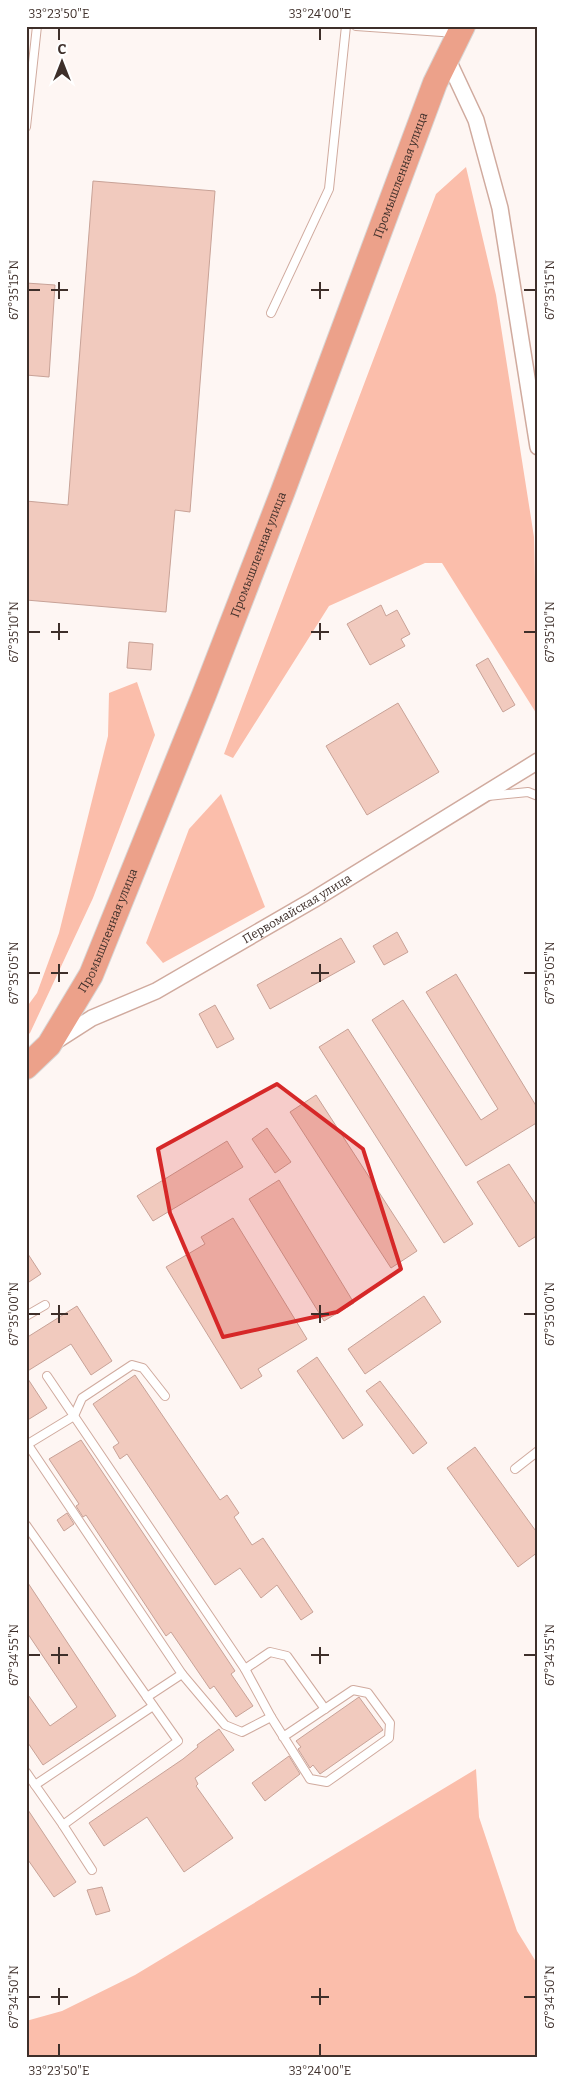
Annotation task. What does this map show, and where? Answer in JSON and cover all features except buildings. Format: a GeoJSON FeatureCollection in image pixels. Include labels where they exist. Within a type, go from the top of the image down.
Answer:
{"type":"FeatureCollection","features":[{"type":"Feature","properties":{"kind":"main road","name":"Промышленная улица"},"geometry":{"type":"LineString","coordinates":[[26,1067],[49,1045],[91,975],[283,492],[435,83],[461,30]]}},
{"type":"Feature","properties":{"kind":"street"},"geometry":{"type":"LineString","coordinates":[[447,58],[476,120],[500,208],[538,447]]}},
{"type":"Feature","properties":{"kind":"street","name":"Первомайская улица"},"geometry":{"type":"LineString","coordinates":[[49,1045],[92,1018],[156,992],[313,900],[538,761]]}},
{"type":"Feature","properties":{"kind":"lane"},"geometry":{"type":"LineString","coordinates":[[26,127],[37,26]]}},
{"type":"Feature","properties":{"kind":"lane"},"geometry":{"type":"LineString","coordinates":[[271,313],[330,190],[346,26]]}},
{"type":"Feature","properties":{"kind":"lane"},"geometry":{"type":"LineString","coordinates":[[356,26],[461,30]]}},
{"type":"Feature","properties":{"kind":"lane"},"geometry":{"type":"LineString","coordinates":[[478,797],[528,792],[538,796]]}},
{"type":"Feature","properties":{"kind":"lane"},"geometry":{"type":"LineString","coordinates":[[26,1316],[45,1305]]}},
{"type":"Feature","properties":{"kind":"lane"},"geometry":{"type":"LineString","coordinates":[[165,1396],[143,1368],[132,1365],[82,1398],[74,1416],[27,1443],[182,1674],[226,1725],[242,1732],[271,1717]]}},
{"type":"Feature","properties":{"kind":"lane"},"geometry":{"type":"LineString","coordinates":[[47,1376],[245,1669],[271,1717],[283,1737],[310,1779],[327,1782],[389,1738],[390,1723],[368,1693],[353,1690],[283,1737]]}},
{"type":"Feature","properties":{"kind":"lane"},"geometry":{"type":"LineString","coordinates":[[514,1469],[538,1451]]}},
{"type":"Feature","properties":{"kind":"lane"},"geometry":{"type":"LineString","coordinates":[[26,1525],[178,1741],[63,1825]]}},
{"type":"Feature","properties":{"kind":"lane"},"geometry":{"type":"LineString","coordinates":[[245,1669],[270,1652],[287,1656],[325,1709]]}},
{"type":"Feature","properties":{"kind":"lane"},"geometry":{"type":"LineString","coordinates":[[147,1697],[182,1674]]}},
{"type":"Feature","properties":{"kind":"lane"},"geometry":{"type":"LineString","coordinates":[[35,1785],[153,1706]]}},
{"type":"Feature","properties":{"kind":"lane"},"geometry":{"type":"LineString","coordinates":[[26,1772],[92,1870]]}},
{"type":"Feature","properties":{"kind":"highlighted area"},"geometry":{"type":"Polygon","coordinates":[[[277,1084],[363,1149],[401,1269],[337,1312],[223,1337],[170,1213],[158,1149],[277,1084]]]}},
{"type":"Feature","properties":{"kind":"shaded area"},"geometry":{"type":"Polygon","coordinates":[[[466,167],[496,295],[534,537],[538,716],[442,563],[425,563],[329,606],[233,758],[224,754],[436,194],[466,167]]]}},
{"type":"Feature","properties":{"kind":"shaded area"},"geometry":{"type":"Polygon","coordinates":[[[137,682],[155,735],[93,898],[30,1033],[26,1036],[26,1008],[37,993],[59,933],[108,736],[109,693],[137,682]]]}},
{"type":"Feature","properties":{"kind":"shaded area"},"geometry":{"type":"Polygon","coordinates":[[[221,794],[265,907],[163,963],[146,943],[189,829],[221,794]]]}},
{"type":"Feature","properties":{"kind":"shaded area"},"geometry":{"type":"Polygon","coordinates":[[[476,1769],[479,1817],[517,1931],[538,1965],[538,2058],[26,2058],[26,2021],[62,2011],[135,1975],[476,1769]]]}}]}
